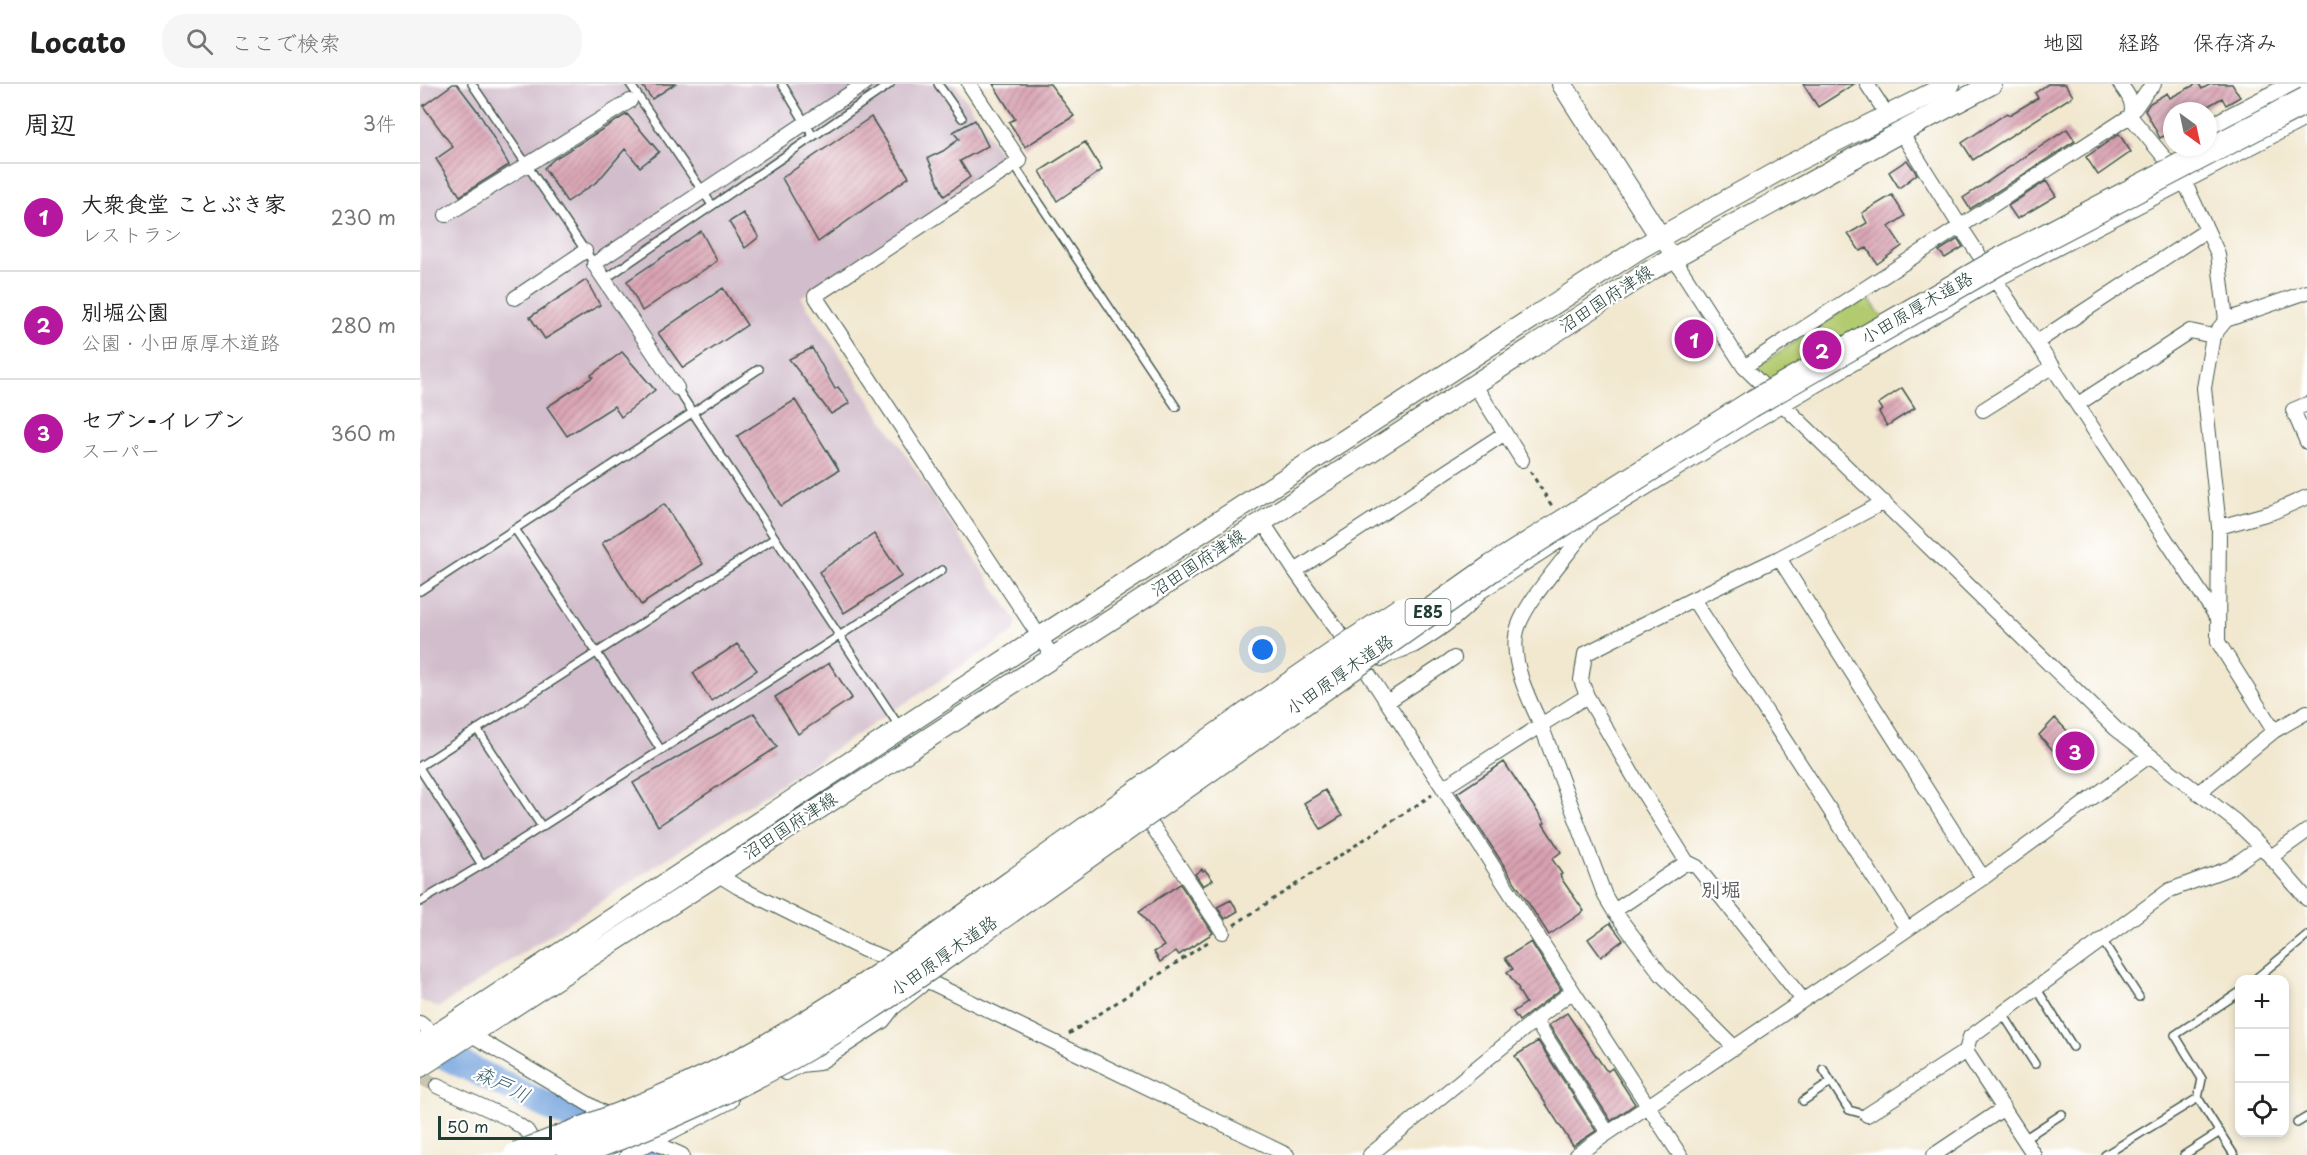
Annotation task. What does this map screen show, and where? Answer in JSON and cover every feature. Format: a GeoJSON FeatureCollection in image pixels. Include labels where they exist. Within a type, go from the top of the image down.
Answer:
{"type":"FeatureCollection","features":[{"type":"Feature","properties":{"kind":"highway"},"geometry":{"type":"LineString","coordinates":[[2217,128],[2302,84]]}},
{"type":"Feature","properties":{"kind":"highway","name":"小田原厚木道路"},"geometry":{"type":"LineString","coordinates":[[571,1155],[694,1104],[773,1066],[841,1026],[938,961],[1492,568],[1750,405],[1988,267],[2307,100]]}},
{"type":"Feature","properties":{"kind":"highway","name":"小田原厚木道路"},"geometry":{"type":"LineString","coordinates":[[517,1155],[687,1087],[765,1048],[916,952],[1304,674],[1757,380],[2064,209],[2165,156]]}},
{"type":"Feature","properties":{"kind":"main road"},"geometry":{"type":"LineString","coordinates":[[1562,84],[1660,237]]}},
{"type":"Feature","properties":{"kind":"main road","name":"沼田国府津線"},"geometry":{"type":"LineString","coordinates":[[430,1033],[1660,237],[1787,166],[1950,84]]}},
{"type":"Feature","properties":{"kind":"main road","name":"沼田国府津線"},"geometry":{"type":"LineString","coordinates":[[421,1067],[467,1035],[1672,257],[1992,84]]}},
{"type":"Feature","properties":{"kind":"street"},"geometry":{"type":"LineString","coordinates":[[677,388],[594,264],[864,84]]}},
{"type":"Feature","properties":{"kind":"street"},"geometry":{"type":"LineString","coordinates":[[969,84],[1020,161],[815,296],[1053,657]]}},
{"type":"Feature","properties":{"kind":"street"},"geometry":{"type":"LineString","coordinates":[[1867,84],[1888,116]]}},
{"type":"Feature","properties":{"kind":"street"},"geometry":{"type":"LineString","coordinates":[[2120,84],[2132,103],[2131,114],[2184,182],[2218,254],[2226,320]]}},
{"type":"Feature","properties":{"kind":"street"},"geometry":{"type":"LineString","coordinates":[[1744,367],[1911,260],[2131,114],[2154,84]]}},
{"type":"Feature","properties":{"kind":"street"},"geometry":{"type":"LineString","coordinates":[[446,215],[630,100]]}},
{"type":"Feature","properties":{"kind":"street"},"geometry":{"type":"LineString","coordinates":[[627,1155],[801,1065],[819,1063],[883,1021],[893,1008],[928,981],[1389,653],[1411,646],[1470,607],[1480,592],[1591,522],[1782,405],[1996,280],[2307,117]]}},
{"type":"Feature","properties":{"kind":"street"},"geometry":{"type":"LineString","coordinates":[[1901,132],[1960,226],[2218,619]]}},
{"type":"Feature","properties":{"kind":"street"},"geometry":{"type":"LineString","coordinates":[[2037,342],[2207,230]]}},
{"type":"Feature","properties":{"kind":"street"},"geometry":{"type":"LineString","coordinates":[[1660,237],[1744,367],[2116,729],[2235,821],[2261,846],[2307,899]]}},
{"type":"Feature","properties":{"kind":"street"},"geometry":{"type":"LineString","coordinates":[[515,298],[585,251]]}},
{"type":"Feature","properties":{"kind":"street"},"geometry":{"type":"LineString","coordinates":[[2274,731],[2218,642],[2219,527],[2204,388],[2213,336],[2226,320],[2307,292]]}},
{"type":"Feature","properties":{"kind":"street"},"geometry":{"type":"LineString","coordinates":[[2078,404],[2190,331],[2213,336]]}},
{"type":"Feature","properties":{"kind":"street"},"geometry":{"type":"LineString","coordinates":[[1983,410],[2053,366]]}},
{"type":"Feature","properties":{"kind":"street"},"geometry":{"type":"LineString","coordinates":[[1474,384],[1522,460]]}},
{"type":"Feature","properties":{"kind":"street"},"geometry":{"type":"LineString","coordinates":[[2307,404],[2293,410],[2307,442]]}},
{"type":"Feature","properties":{"kind":"street"},"geometry":{"type":"LineString","coordinates":[[1295,572],[1505,433]]}},
{"type":"Feature","properties":{"kind":"street"},"geometry":{"type":"LineString","coordinates":[[2219,527],[2273,512],[2307,496]]}},
{"type":"Feature","properties":{"kind":"street"},"geometry":{"type":"LineString","coordinates":[[1803,1000],[1697,867],[1686,862],[1587,696],[1581,680],[1585,654],[1779,558],[1884,502]]}},
{"type":"Feature","properties":{"kind":"street"},"geometry":{"type":"LineString","coordinates":[[1262,521],[1295,572],[1366,670],[1680,1155]]}},
{"type":"Feature","properties":{"kind":"street"},"geometry":{"type":"LineString","coordinates":[[1591,522],[1577,544],[1532,601],[1515,635],[1522,680],[1605,896],[1661,974],[1735,1048]]}},
{"type":"Feature","properties":{"kind":"street"},"geometry":{"type":"LineString","coordinates":[[1779,558],[1983,878]]}},
{"type":"Feature","properties":{"kind":"street"},"geometry":{"type":"LineString","coordinates":[[1693,599],[1907,929]]}},
{"type":"Feature","properties":{"kind":"street"},"geometry":{"type":"LineString","coordinates":[[1387,702],[1454,658]]}},
{"type":"Feature","properties":{"kind":"street"},"geometry":{"type":"LineString","coordinates":[[1443,788],[1587,696]]}},
{"type":"Feature","properties":{"kind":"street"},"geometry":{"type":"LineString","coordinates":[[2198,793],[2274,731],[2307,712]]}},
{"type":"Feature","properties":{"kind":"street"},"geometry":{"type":"LineString","coordinates":[[1576,1155],[1983,878],[2149,756]]}},
{"type":"Feature","properties":{"kind":"street"},"geometry":{"type":"LineString","coordinates":[[1151,824],[1223,932]]}},
{"type":"Feature","properties":{"kind":"street"},"geometry":{"type":"LineString","coordinates":[[2271,857],[2307,831]]}},
{"type":"Feature","properties":{"kind":"street"},"geometry":{"type":"LineString","coordinates":[[1866,1115],[1966,1051],[1970,1037],[2170,890],[2230,868],[2261,846]]}},
{"type":"Feature","properties":{"kind":"street"},"geometry":{"type":"LineString","coordinates":[[1614,911],[1686,862]]}},
{"type":"Feature","properties":{"kind":"street"},"geometry":{"type":"LineString","coordinates":[[717,874],[738,887],[864,950],[883,957],[1287,1155]]}},
{"type":"Feature","properties":{"kind":"street"},"geometry":{"type":"LineString","coordinates":[[1370,1155],[1573,991]]}},
{"type":"Feature","properties":{"kind":"street"},"geometry":{"type":"LineString","coordinates":[[1535,1020],[1608,1133]]}},
{"type":"Feature","properties":{"kind":"street"},"geometry":{"type":"LineString","coordinates":[[467,1035],[653,1143],[682,1155]]}},
{"type":"Feature","properties":{"kind":"street"},"geometry":{"type":"LineString","coordinates":[[1966,1051],[2034,1155]]}},
{"type":"Feature","properties":{"kind":"street"},"geometry":{"type":"LineString","coordinates":[[437,1086],[510,1119],[527,1131],[542,1155]]}},
{"type":"Feature","properties":{"kind":"street"},"geometry":{"type":"LineString","coordinates":[[1934,1155],[2004,1108]]}},
{"type":"Feature","properties":{"kind":"lane"},"geometry":{"type":"LineString","coordinates":[[472,84],[605,279],[900,729]]}},
{"type":"Feature","properties":{"kind":"lane"},"geometry":{"type":"LineString","coordinates":[[630,84],[712,205]]}},
{"type":"Feature","properties":{"kind":"lane"},"geometry":{"type":"LineString","coordinates":[[782,84],[813,136]]}},
{"type":"Feature","properties":{"kind":"lane"},"geometry":{"type":"LineString","coordinates":[[605,279],[890,84]]}},
{"type":"Feature","properties":{"kind":"lane"},"geometry":{"type":"LineString","coordinates":[[938,84],[962,118]]}},
{"type":"Feature","properties":{"kind":"lane"},"geometry":{"type":"LineString","coordinates":[[1014,165],[1176,407]]}},
{"type":"Feature","properties":{"kind":"lane"},"geometry":{"type":"LineString","coordinates":[[420,591],[759,369]]}},
{"type":"Feature","properties":{"kind":"lane"},"geometry":{"type":"LineString","coordinates":[[515,529],[661,750]]}},
{"type":"Feature","properties":{"kind":"lane"},"geometry":{"type":"LineString","coordinates":[[482,865],[420,768],[775,538]]}},
{"type":"Feature","properties":{"kind":"lane"},"geometry":{"type":"LineString","coordinates":[[420,902],[542,827],[942,570]]}},
{"type":"Feature","properties":{"kind":"lane"},"geometry":{"type":"LineString","coordinates":[[477,729],[542,827]]}},
{"type":"Feature","properties":{"kind":"lane"},"geometry":{"type":"LineString","coordinates":[[2260,975],[2307,936]]}},
{"type":"Feature","properties":{"kind":"lane"},"geometry":{"type":"LineString","coordinates":[[2103,940],[2139,997]]}},
{"type":"Feature","properties":{"kind":"lane"},"geometry":{"type":"LineString","coordinates":[[2037,989],[2073,1047]]}},
{"type":"Feature","properties":{"kind":"lane"},"geometry":{"type":"LineString","coordinates":[[2234,1155],[2198,1098],[2202,1079],[2175,1035],[2235,995]]}},
{"type":"Feature","properties":{"kind":"lane"},"geometry":{"type":"LineString","coordinates":[[2003,1014],[2035,1064]]}},
{"type":"Feature","properties":{"kind":"lane"},"geometry":{"type":"LineString","coordinates":[[1823,1069],[1850,1110],[1866,1115]]}},
{"type":"Feature","properties":{"kind":"lane"},"geometry":{"type":"LineString","coordinates":[[1803,1101],[1831,1082]]}},
{"type":"Feature","properties":{"kind":"lane"},"geometry":{"type":"LineString","coordinates":[[2105,1155],[2198,1098]]}},
{"type":"Feature","properties":{"kind":"lane"},"geometry":{"type":"LineString","coordinates":[[2024,1139],[2062,1114]]}},
{"type":"Feature","properties":{"kind":"lane"},"geometry":{"type":"LineString","coordinates":[[2297,1123],[2307,1117]]}},
{"type":"Feature","properties":{"kind":"lane"},"geometry":{"type":"LineString","coordinates":[[2184,1155],[2220,1132]]}},
{"type":"Feature","properties":{"kind":"path"},"geometry":{"type":"LineString","coordinates":[[1522,460],[1552,506]]}},
{"type":"Feature","properties":{"kind":"path"},"geometry":{"type":"LineString","coordinates":[[1055,1043],[1443,788]]}},
{"type":"Feature","properties":{"kind":"shaded area"},"geometry":{"type":"Polygon","coordinates":[[[425,84],[955,84],[1000,153],[997,169],[801,297],[1017,622],[1014,632],[438,1008],[420,1000],[420,94],[425,84]]]}},
{"type":"Feature","properties":{"kind":"green space"},"geometry":{"type":"Polygon","coordinates":[[[1866,295],[1893,332],[1783,396],[1755,368],[1866,295]]]}},
{"type":"Feature","properties":{"kind":"building"},"geometry":{"type":"Polygon","coordinates":[[[453,84],[457,84],[479,113],[509,165],[460,196],[436,159],[453,147],[423,106],[453,84]]]}},
{"type":"Feature","properties":{"kind":"building"},"geometry":{"type":"Polygon","coordinates":[[[641,84],[675,84],[652,99],[641,84]]]}},
{"type":"Feature","properties":{"kind":"building"},"geometry":{"type":"Polygon","coordinates":[[[993,84],[1050,84],[1074,116],[1025,147],[1009,122],[1015,119],[993,84]]]}},
{"type":"Feature","properties":{"kind":"building"},"geometry":{"type":"Polygon","coordinates":[[[1803,84],[1854,84],[1818,107],[1803,84]]]}},
{"type":"Feature","properties":{"kind":"building"},"geometry":{"type":"Polygon","coordinates":[[[2048,84],[2065,84],[2073,96],[1973,160],[1962,143],[2007,113],[2009,115],[2038,98],[2035,93],[2048,84]]]}},
{"type":"Feature","properties":{"kind":"building"},"geometry":{"type":"Polygon","coordinates":[[[2196,84],[2199,84],[2202,89],[2211,84],[2232,84],[2240,97],[2226,105],[2222,98],[2215,102],[2163,102],[2163,136],[2160,138],[2145,110],[2150,103],[2167,93],[2170,98],[2196,84]]]}},
{"type":"Feature","properties":{"kind":"building"},"geometry":{"type":"Polygon","coordinates":[[[627,114],[659,152],[640,167],[625,149],[598,181],[567,202],[544,168],[554,159],[627,114]]]}},
{"type":"Feature","properties":{"kind":"building"},"geometry":{"type":"Polygon","coordinates":[[[871,117],[909,177],[818,242],[782,178],[871,117]]]}},
{"type":"Feature","properties":{"kind":"building"},"geometry":{"type":"Polygon","coordinates":[[[975,120],[988,146],[960,161],[970,177],[944,196],[928,158],[943,151],[959,139],[953,132],[975,120]]]}},
{"type":"Feature","properties":{"kind":"building"},"geometry":{"type":"Polygon","coordinates":[[[2067,129],[2075,141],[1970,209],[1963,198],[2067,129]]]}},
{"type":"Feature","properties":{"kind":"building"},"geometry":{"type":"Polygon","coordinates":[[[2119,134],[2131,152],[2098,175],[2086,157],[2119,134]]]}},
{"type":"Feature","properties":{"kind":"building"},"geometry":{"type":"Polygon","coordinates":[[[1085,142],[1102,170],[1057,201],[1040,171],[1085,142]]]}},
{"type":"Feature","properties":{"kind":"building"},"geometry":{"type":"Polygon","coordinates":[[[1907,160],[1917,174],[1899,188],[1889,172],[1907,160]]]}},
{"type":"Feature","properties":{"kind":"building"},"geometry":{"type":"Polygon","coordinates":[[[2046,181],[2056,196],[2017,219],[2008,206],[2046,181]]]}},
{"type":"Feature","properties":{"kind":"building"},"geometry":{"type":"Polygon","coordinates":[[[1892,195],[1905,216],[1889,227],[1902,246],[1877,264],[1867,248],[1860,251],[1848,234],[1867,223],[1862,213],[1892,195]]]}},
{"type":"Feature","properties":{"kind":"building"},"geometry":{"type":"Polygon","coordinates":[[[743,213],[759,237],[745,248],[729,222],[743,213]]]}},
{"type":"Feature","properties":{"kind":"building"},"geometry":{"type":"Polygon","coordinates":[[[701,231],[717,261],[642,311],[627,281],[701,231]]]}},
{"type":"Feature","properties":{"kind":"building"},"geometry":{"type":"Polygon","coordinates":[[[1958,239],[1963,247],[1945,258],[1939,251],[1958,239]]]}},
{"type":"Feature","properties":{"kind":"building"},"geometry":{"type":"Polygon","coordinates":[[[586,280],[600,305],[545,339],[530,317],[586,280]]]}},
{"type":"Feature","properties":{"kind":"building"},"geometry":{"type":"Polygon","coordinates":[[[723,288],[747,325],[683,368],[658,333],[723,288]]]}},
{"type":"Feature","properties":{"kind":"building"},"geometry":{"type":"Polygon","coordinates":[[[812,348],[835,389],[838,387],[850,403],[831,414],[789,359],[812,348]]]}},
{"type":"Feature","properties":{"kind":"building"},"geometry":{"type":"Polygon","coordinates":[[[622,352],[655,390],[621,417],[614,406],[567,436],[547,407],[593,377],[591,375],[622,352]]]}},
{"type":"Feature","properties":{"kind":"building"},"geometry":{"type":"Polygon","coordinates":[[[1902,388],[1915,408],[1887,426],[1879,412],[1882,410],[1878,404],[1902,388]]]}},
{"type":"Feature","properties":{"kind":"building"},"geometry":{"type":"Polygon","coordinates":[[[795,400],[839,470],[781,506],[737,436],[795,400]]]}},
{"type":"Feature","properties":{"kind":"building"},"geometry":{"type":"Polygon","coordinates":[[[664,504],[703,564],[641,605],[602,543],[664,504]]]}},
{"type":"Feature","properties":{"kind":"building"},"geometry":{"type":"Polygon","coordinates":[[[874,534],[902,576],[844,613],[819,572],[874,534]]]}},
{"type":"Feature","properties":{"kind":"building"},"geometry":{"type":"Polygon","coordinates":[[[737,644],[757,670],[711,701],[693,673],[737,644]]]}},
{"type":"Feature","properties":{"kind":"building"},"geometry":{"type":"Polygon","coordinates":[[[829,663],[852,698],[798,734],[775,697],[829,663]]]}},
{"type":"Feature","properties":{"kind":"building"},"geometry":{"type":"Polygon","coordinates":[[[754,713],[777,747],[658,826],[633,783],[754,713]]]}},
{"type":"Feature","properties":{"kind":"building"},"geometry":{"type":"Polygon","coordinates":[[[2055,718],[2090,755],[2072,771],[2039,735],[2055,718]]]}},
{"type":"Feature","properties":{"kind":"building"},"geometry":{"type":"Polygon","coordinates":[[[1504,762],[1545,823],[1543,824],[1561,852],[1552,859],[1562,874],[1560,875],[1563,881],[1584,911],[1549,935],[1457,793],[1504,762]]]}},
{"type":"Feature","properties":{"kind":"building"},"geometry":{"type":"Polygon","coordinates":[[[1325,790],[1342,816],[1321,829],[1304,803],[1325,790]]]}},
{"type":"Feature","properties":{"kind":"building"},"geometry":{"type":"Polygon","coordinates":[[[1202,869],[1213,880],[1203,886],[1195,874],[1202,869]]]}},
{"type":"Feature","properties":{"kind":"building"},"geometry":{"type":"Polygon","coordinates":[[[1180,884],[1213,933],[1179,955],[1176,951],[1160,962],[1154,952],[1164,946],[1139,911],[1180,884]]]}},
{"type":"Feature","properties":{"kind":"building"},"geometry":{"type":"Polygon","coordinates":[[[1231,900],[1238,911],[1225,919],[1217,907],[1231,900]]]}},
{"type":"Feature","properties":{"kind":"building"},"geometry":{"type":"Polygon","coordinates":[[[1610,923],[1623,940],[1601,957],[1588,939],[1610,923]]]}},
{"type":"Feature","properties":{"kind":"building"},"geometry":{"type":"Polygon","coordinates":[[[1531,942],[1561,989],[1519,1021],[1513,1012],[1526,1003],[1507,972],[1513,969],[1505,958],[1531,942]]]}},
{"type":"Feature","properties":{"kind":"building"},"geometry":{"type":"Polygon","coordinates":[[[1567,1013],[1605,1069],[1608,1071],[1612,1068],[1635,1104],[1611,1121],[1549,1025],[1567,1013]]]}},
{"type":"Feature","properties":{"kind":"building"},"geometry":{"type":"Polygon","coordinates":[[[1538,1041],[1596,1131],[1573,1146],[1515,1056],[1538,1041]]]}},
{"type":"Feature","properties":{"kind":"waterway","name":"森戸川"},"geometry":{"type":"LineString","coordinates":[[420,1044],[648,1155]]}},
{"type":"Feature","properties":{"kind":"tunnel"},"geometry":{"type":"LineString","coordinates":[[420,1077],[437,1086]]}},
{"type":"Feature","properties":{"kind":"place","name":"大衆食堂 ことぶき家"},"geometry":{"type":"Point","coordinates":[1694,339]}},
{"type":"Feature","properties":{"kind":"place","name":"別堀公園"},"geometry":{"type":"Point","coordinates":[1822,350]}},
{"type":"Feature","properties":{"kind":"place","name":"セブン-イレブン"},"geometry":{"type":"Point","coordinates":[2075,751]}},
{"type":"Feature","properties":{"kind":"district","name":"別堀"},"geometry":{"type":"Point","coordinates":[1721,890]}}]}
